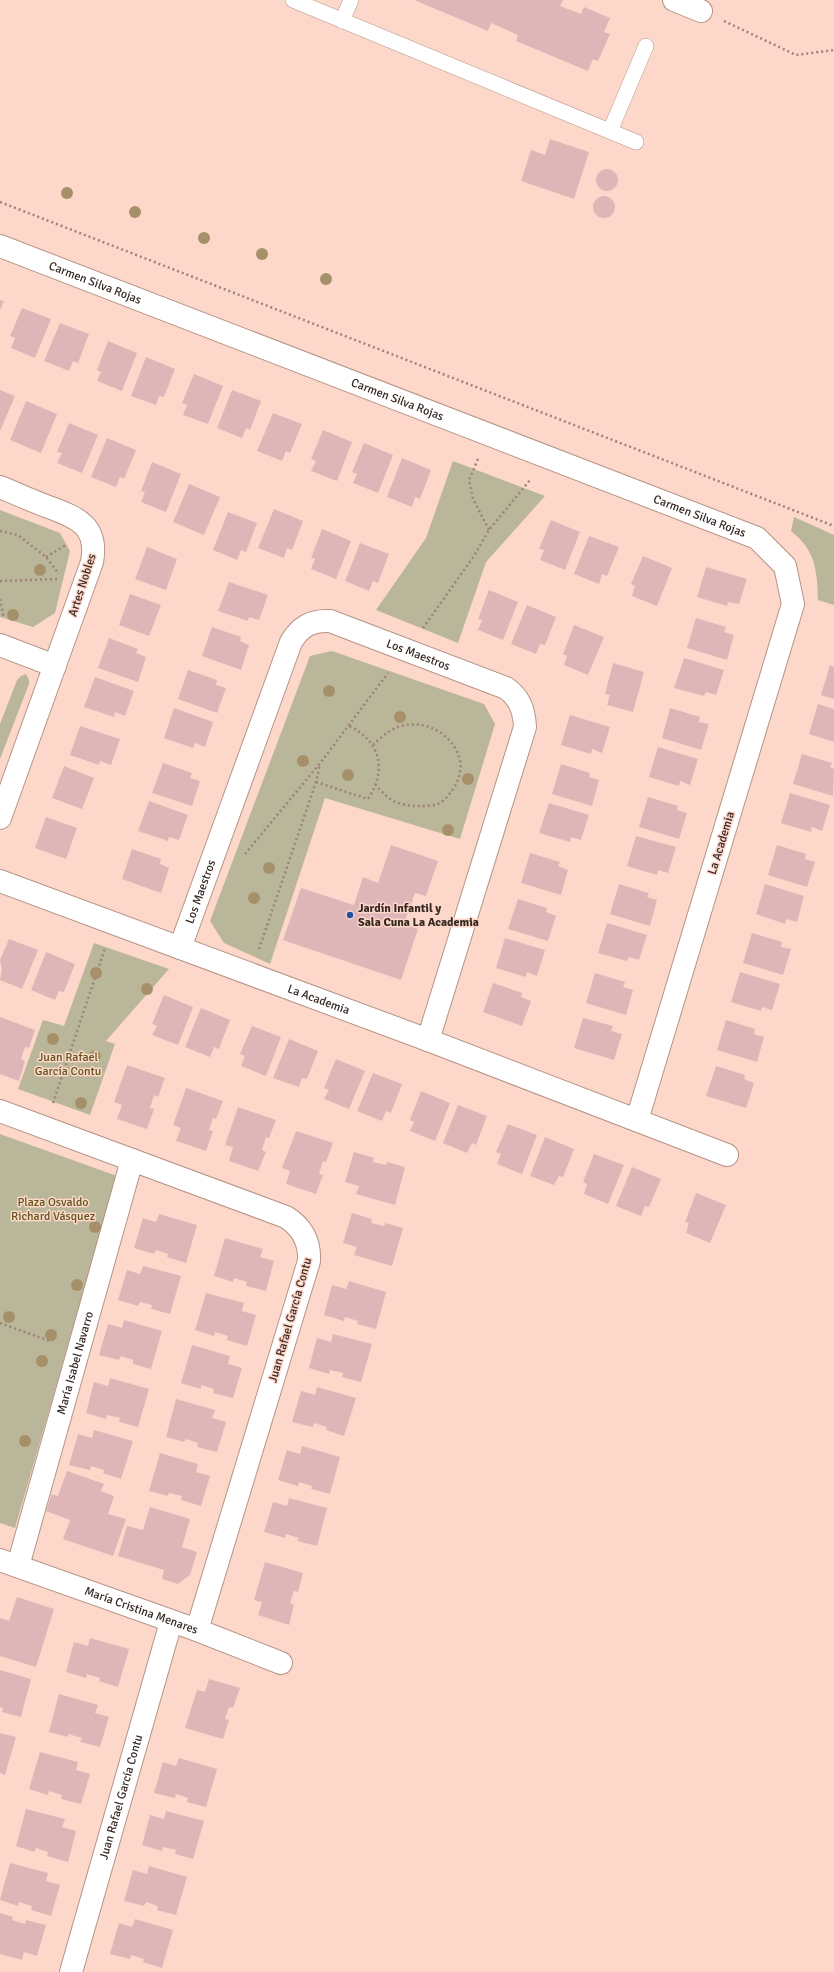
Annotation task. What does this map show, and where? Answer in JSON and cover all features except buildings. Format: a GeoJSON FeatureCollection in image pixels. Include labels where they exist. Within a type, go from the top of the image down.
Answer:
{"type":"FeatureCollection","features":[{"type":"Feature","properties":{"kind":"street"},"geometry":{"type":"LineString","coordinates":[[674,0],[701,11]]}},
{"type":"Feature","properties":{"kind":"street","name":"Carmen Silva Rojas"},"geometry":{"type":"LineString","coordinates":[[0,246],[757,538],[785,566]]}},
{"type":"Feature","properties":{"kind":"street","name":"Artes Nobles"},"geometry":{"type":"LineString","coordinates":[[0,487],[75,517],[88,530],[94,551],[92,562],[0,818]]}},
{"type":"Feature","properties":{"kind":"street","name":"La Academia"},"geometry":{"type":"LineString","coordinates":[[637,1120],[793,604],[785,566]]}},
{"type":"Feature","properties":{"kind":"street","name":"Los Maestros"},"geometry":{"type":"LineString","coordinates":[[180,948],[291,642],[296,634],[302,627],[311,623],[330,621],[406,649],[506,688],[514,694],[520,702],[525,714],[525,727],[428,1040]]}},
{"type":"Feature","properties":{"kind":"street"},"geometry":{"type":"LineString","coordinates":[[1,650],[55,666]]}},
{"type":"Feature","properties":{"kind":"street","name":"La Academia"},"geometry":{"type":"LineString","coordinates":[[0,881],[428,1040],[727,1155]]}},
{"type":"Feature","properties":{"kind":"street","name":"Juan Rafael García Contu"},"geometry":{"type":"LineString","coordinates":[[0,1111],[286,1217],[294,1222],[302,1231],[309,1250],[306,1271],[197,1630]]}},
{"type":"Feature","properties":{"kind":"street","name":"María Isabel Navarro"},"geometry":{"type":"LineString","coordinates":[[9,1563],[78,1351],[132,1160]]}},
{"type":"Feature","properties":{"kind":"street","name":"María Cristina Menares"},"geometry":{"type":"LineString","coordinates":[[9,1563],[197,1630],[281,1663]]}},
{"type":"Feature","properties":{"kind":"street","name":"Juan Rafael García Contu"},"geometry":{"type":"LineString","coordinates":[[71,1972],[171,1622]]}},
{"type":"Feature","properties":{"kind":"lane"},"geometry":{"type":"LineString","coordinates":[[293,0],[636,142]]}},
{"type":"Feature","properties":{"kind":"lane"},"geometry":{"type":"LineString","coordinates":[[342,20],[351,0]]}},
{"type":"Feature","properties":{"kind":"lane"},"geometry":{"type":"LineString","coordinates":[[610,131],[646,46]]}},
{"type":"Feature","properties":{"kind":"path"},"geometry":{"type":"LineString","coordinates":[[701,11],[796,55],[834,50]]}},
{"type":"Feature","properties":{"kind":"path"},"geometry":{"type":"LineString","coordinates":[[0,202],[834,526]]}},
{"type":"Feature","properties":{"kind":"path"},"geometry":{"type":"LineString","coordinates":[[486,434],[470,480],[473,499],[489,530]]}},
{"type":"Feature","properties":{"kind":"path"},"geometry":{"type":"LineString","coordinates":[[244,854],[321,762],[474,556],[489,530],[547,457]]}},
{"type":"Feature","properties":{"kind":"path"},"geometry":{"type":"LineString","coordinates":[[0,531],[18,535],[46,558],[61,578],[0,581]]}},
{"type":"Feature","properties":{"kind":"path"},"geometry":{"type":"LineString","coordinates":[[373,745],[383,735],[398,727],[418,724],[437,730],[451,742],[460,761],[458,776],[452,792],[438,804],[410,806],[396,802],[385,796],[375,784]]}},
{"type":"Feature","properties":{"kind":"path"},"geometry":{"type":"LineString","coordinates":[[316,782],[368,799],[379,775],[378,757],[373,745],[360,731],[347,725]]}},
{"type":"Feature","properties":{"kind":"path"},"geometry":{"type":"LineString","coordinates":[[250,974],[316,782],[321,762]]}},
{"type":"Feature","properties":{"kind":"path"},"geometry":{"type":"LineString","coordinates":[[45,1128],[114,923]]}},
{"type":"Feature","properties":{"kind":"path"},"geometry":{"type":"LineString","coordinates":[[0,1323],[78,1351]]}},
{"type":"Feature","properties":{"kind":"green space"},"geometry":{"type":"Polygon","coordinates":[[[453,461],[545,496],[486,562],[458,643],[376,610],[426,538],[453,461]]]}},
{"type":"Feature","properties":{"kind":"green space"},"geometry":{"type":"Polygon","coordinates":[[[0,510],[60,533],[70,551],[55,613],[33,627],[0,617],[0,510]]]}},
{"type":"Feature","properties":{"kind":"green space"},"geometry":{"type":"Polygon","coordinates":[[[794,517],[834,535],[834,605],[818,600],[817,579],[814,562],[806,546],[791,531],[794,517]]]}},
{"type":"Feature","properties":{"kind":"green space"},"geometry":{"type":"Polygon","coordinates":[[[332,651],[484,704],[495,724],[460,839],[325,798],[270,964],[224,943],[210,921],[310,656],[332,651]]]}},
{"type":"Feature","properties":{"kind":"green space"},"geometry":{"type":"Polygon","coordinates":[[[26,674],[29,684],[0,759],[0,724],[17,680],[26,674]]]}},
{"type":"Feature","properties":{"kind":"green space","name":"Juan Rafael García Contu"},"geometry":{"type":"Polygon","coordinates":[[[94,943],[169,969],[106,1041],[115,1044],[90,1115],[18,1089],[43,1020],[64,1026],[94,943]]]}},
{"type":"Feature","properties":{"kind":"green space","name":"Plaza Osvaldo Richard Vásquez"},"geometry":{"type":"Polygon","coordinates":[[[0,1134],[117,1176],[15,1528],[0,1523],[0,1134]]]}},
{"type":"Feature","properties":{"kind":"place","name":"Jardín Infantil y Sala Cuna La Academia"},"geometry":{"type":"Point","coordinates":[350,915]}}]}
